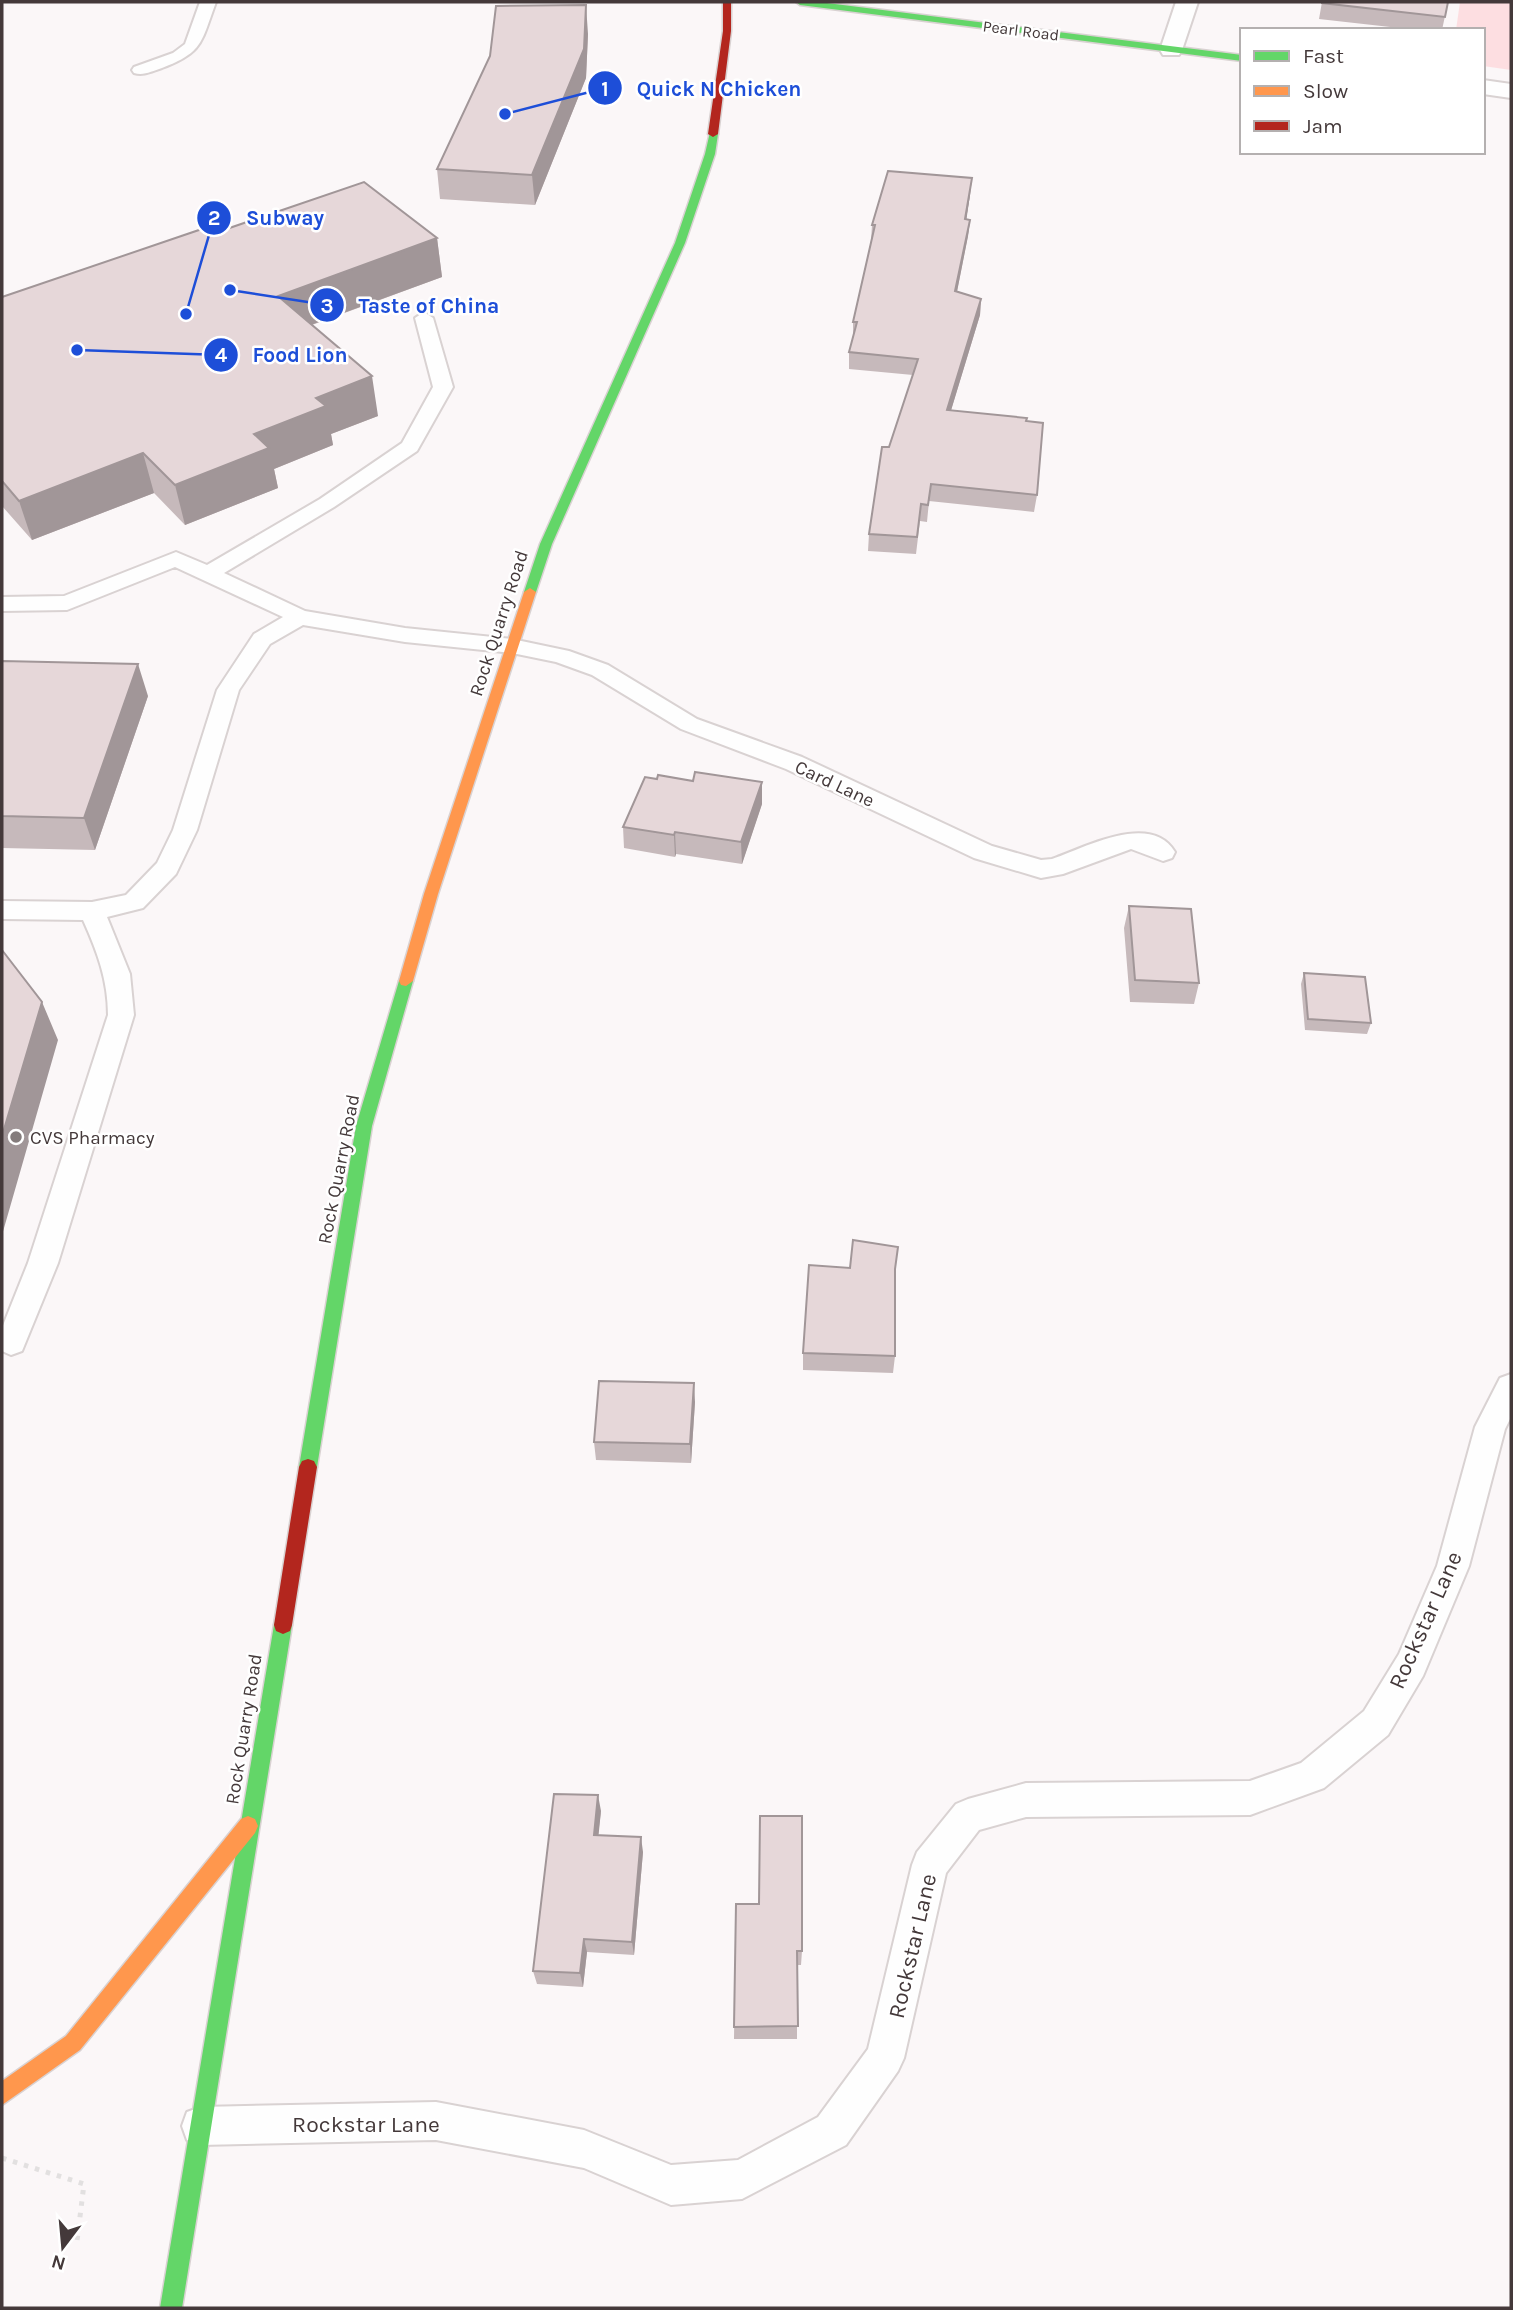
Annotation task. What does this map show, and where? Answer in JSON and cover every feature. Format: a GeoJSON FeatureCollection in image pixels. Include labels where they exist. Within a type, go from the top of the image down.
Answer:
{"type":"FeatureCollection","features":[{"type":"Feature","properties":{"kind":"main road","name":"Rock Quarry Road"},"geometry":{"type":"LineString","coordinates":[[171,2308],[364,1126],[431,894],[545,544],[680,243],[710,154],[727,31],[727,2]]}},
{"type":"Feature","properties":{"kind":"main road","name":"Pearl Road"},"geometry":{"type":"LineString","coordinates":[[800,2],[1240,58]]}},
{"type":"Feature","properties":{"kind":"main road"},"geometry":{"type":"LineString","coordinates":[[2,2094],[73,2043],[249,1825]]}},
{"type":"Feature","properties":{"kind":"street"},"geometry":{"type":"LineString","coordinates":[[1171,50],[1187,2]]}},
{"type":"Feature","properties":{"kind":"street"},"geometry":{"type":"LineString","coordinates":[[1485,87],[1511,91]]}},
{"type":"Feature","properties":{"kind":"lane"},"geometry":{"type":"LineString","coordinates":[[140,70],[179,56],[192,46],[208,2]]}},
{"type":"Feature","properties":{"kind":"lane"},"geometry":{"type":"LineString","coordinates":[[207,574],[327,503],[410,447],[443,387],[424,318]]}},
{"type":"Feature","properties":{"kind":"lane","name":"Card Lane"},"geometry":{"type":"LineString","coordinates":[[2,604],[67,603],[176,559],[300,617],[405,635],[512,646],[561,656],[600,670],[689,724],[794,764],[983,852],[1020,864],[1041,869],[1054,867],[1130,839],[1146,842],[1163,852]]}},
{"type":"Feature","properties":{"kind":"lane"},"geometry":{"type":"LineString","coordinates":[[2,910],[92,911],[134,902],[167,868],[186,830],[228,690],[261,639],[300,617]]}},
{"type":"Feature","properties":{"kind":"lane"},"geometry":{"type":"LineString","coordinates":[[11,1342],[43,1263],[121,1015],[119,974],[92,911]]}},
{"type":"Feature","properties":{"kind":"lane","name":"Rockstar Lane"},"geometry":{"type":"LineString","coordinates":[[201,2126],[436,2120],[584,2149],[671,2185],[742,2179],[832,2131],[885,2058],[930,1865],[968,1816],[1026,1800],[1250,1798],[1312,1776],[1376,1723],[1411,1665],[1453,1566],[1490,1427],[1511,1387]]}},
{"type":"Feature","properties":{"kind":"path"},"geometry":{"type":"LineString","coordinates":[[2,2158],[84,2184],[77,2241]]}},
{"type":"Feature","properties":{"kind":"shaded area"},"geometry":{"type":"Polygon","coordinates":[[[1460,2],[1511,2],[1511,70],[1485,66],[1485,28],[1456,28],[1460,2]]]}},
{"type":"Feature","properties":{"kind":"building"},"geometry":{"type":"Polygon","coordinates":[[[1322,2],[1448,2],[1445,17],[1322,2]]]}},
{"type":"Feature","properties":{"kind":"building"},"geometry":{"type":"Polygon","coordinates":[[[586,5],[584,49],[532,175],[437,169],[490,56],[496,6],[586,5]]]}},
{"type":"Feature","properties":{"kind":"building"},"geometry":{"type":"Polygon","coordinates":[[[888,171],[972,178],[965,219],[970,220],[955,291],[981,299],[947,410],[1027,418],[1026,421],[1043,423],[1037,495],[931,484],[928,505],[921,504],[917,537],[869,534],[882,447],[889,447],[918,359],[849,352],[875,225],[872,225],[888,171]]]}},
{"type":"Feature","properties":{"kind":"building"},"geometry":{"type":"Polygon","coordinates":[[[364,182],[437,238],[278,296],[372,376],[316,398],[326,406],[254,434],[269,448],[175,485],[143,453],[19,501],[2,481],[2,297],[202,229],[209,235],[364,182]]]}},
{"type":"Feature","properties":{"kind":"building"},"geometry":{"type":"Polygon","coordinates":[[[2,661],[138,664],[84,818],[2,816],[2,661]]]}},
{"type":"Feature","properties":{"kind":"building"},"geometry":{"type":"Polygon","coordinates":[[[695,772],[762,782],[741,842],[623,827],[645,777],[657,779],[658,775],[693,781],[695,772]]]}},
{"type":"Feature","properties":{"kind":"building"},"geometry":{"type":"Polygon","coordinates":[[[1129,906],[1191,909],[1199,983],[1135,980],[1129,906]]]}},
{"type":"Feature","properties":{"kind":"building"},"geometry":{"type":"Polygon","coordinates":[[[2,950],[42,1002],[2,1136],[2,950]]]}},
{"type":"Feature","properties":{"kind":"building"},"geometry":{"type":"Polygon","coordinates":[[[1304,973],[1365,977],[1371,1023],[1308,1019],[1304,973]]]}},
{"type":"Feature","properties":{"kind":"building"},"geometry":{"type":"Polygon","coordinates":[[[853,1240],[898,1247],[895,1269],[895,1356],[803,1353],[809,1265],[850,1268],[853,1240]]]}},
{"type":"Feature","properties":{"kind":"building"},"geometry":{"type":"Polygon","coordinates":[[[599,1381],[694,1383],[690,1444],[594,1442],[599,1381]]]}},
{"type":"Feature","properties":{"kind":"building"},"geometry":{"type":"Polygon","coordinates":[[[554,1794],[598,1795],[594,1835],[641,1837],[632,1942],[584,1939],[580,1973],[533,1971],[554,1794]]]}},
{"type":"Feature","properties":{"kind":"building"},"geometry":{"type":"Polygon","coordinates":[[[760,1816],[802,1816],[802,1951],[797,1951],[798,2026],[734,2027],[736,1904],[759,1904],[760,1816]]]}},
{"type":"Feature","properties":{"kind":"traffic: fast"},"geometry":{"type":"LineString","coordinates":[[800,2],[1240,58]]}},
{"type":"Feature","properties":{"kind":"traffic: fast"},"geometry":{"type":"LineString","coordinates":[[530,592],[546,544],[680,243],[710,154],[713,134]]}},
{"type":"Feature","properties":{"kind":"traffic: fast"},"geometry":{"type":"LineString","coordinates":[[308,1467],[364,1126],[406,981]]}},
{"type":"Feature","properties":{"kind":"traffic: fast"},"geometry":{"type":"LineString","coordinates":[[171,2308],[283,1625]]}},
{"type":"Feature","properties":{"kind":"traffic: slow"},"geometry":{"type":"LineString","coordinates":[[406,981],[431,894],[530,592]]}},
{"type":"Feature","properties":{"kind":"traffic: slow"},"geometry":{"type":"LineString","coordinates":[[2,2094],[73,2043],[248,1826]]}},
{"type":"Feature","properties":{"kind":"traffic: jam"},"geometry":{"type":"LineString","coordinates":[[713,134],[727,31],[727,2]]}},
{"type":"Feature","properties":{"kind":"traffic: jam"},"geometry":{"type":"LineString","coordinates":[[283,1625],[308,1467]]}},
{"type":"Feature","properties":{"kind":"place","name":"Quick N Chicken"},"geometry":{"type":"Point","coordinates":[505,114]}},
{"type":"Feature","properties":{"kind":"place","name":"Taste of China"},"geometry":{"type":"Point","coordinates":[230,290]}},
{"type":"Feature","properties":{"kind":"place","name":"Subway"},"geometry":{"type":"Point","coordinates":[186,314]}},
{"type":"Feature","properties":{"kind":"place","name":"Food Lion"},"geometry":{"type":"Point","coordinates":[77,350]}},
{"type":"Feature","properties":{"kind":"place","name":"CVS Pharmacy"},"geometry":{"type":"Point","coordinates":[16,1137]}}]}
